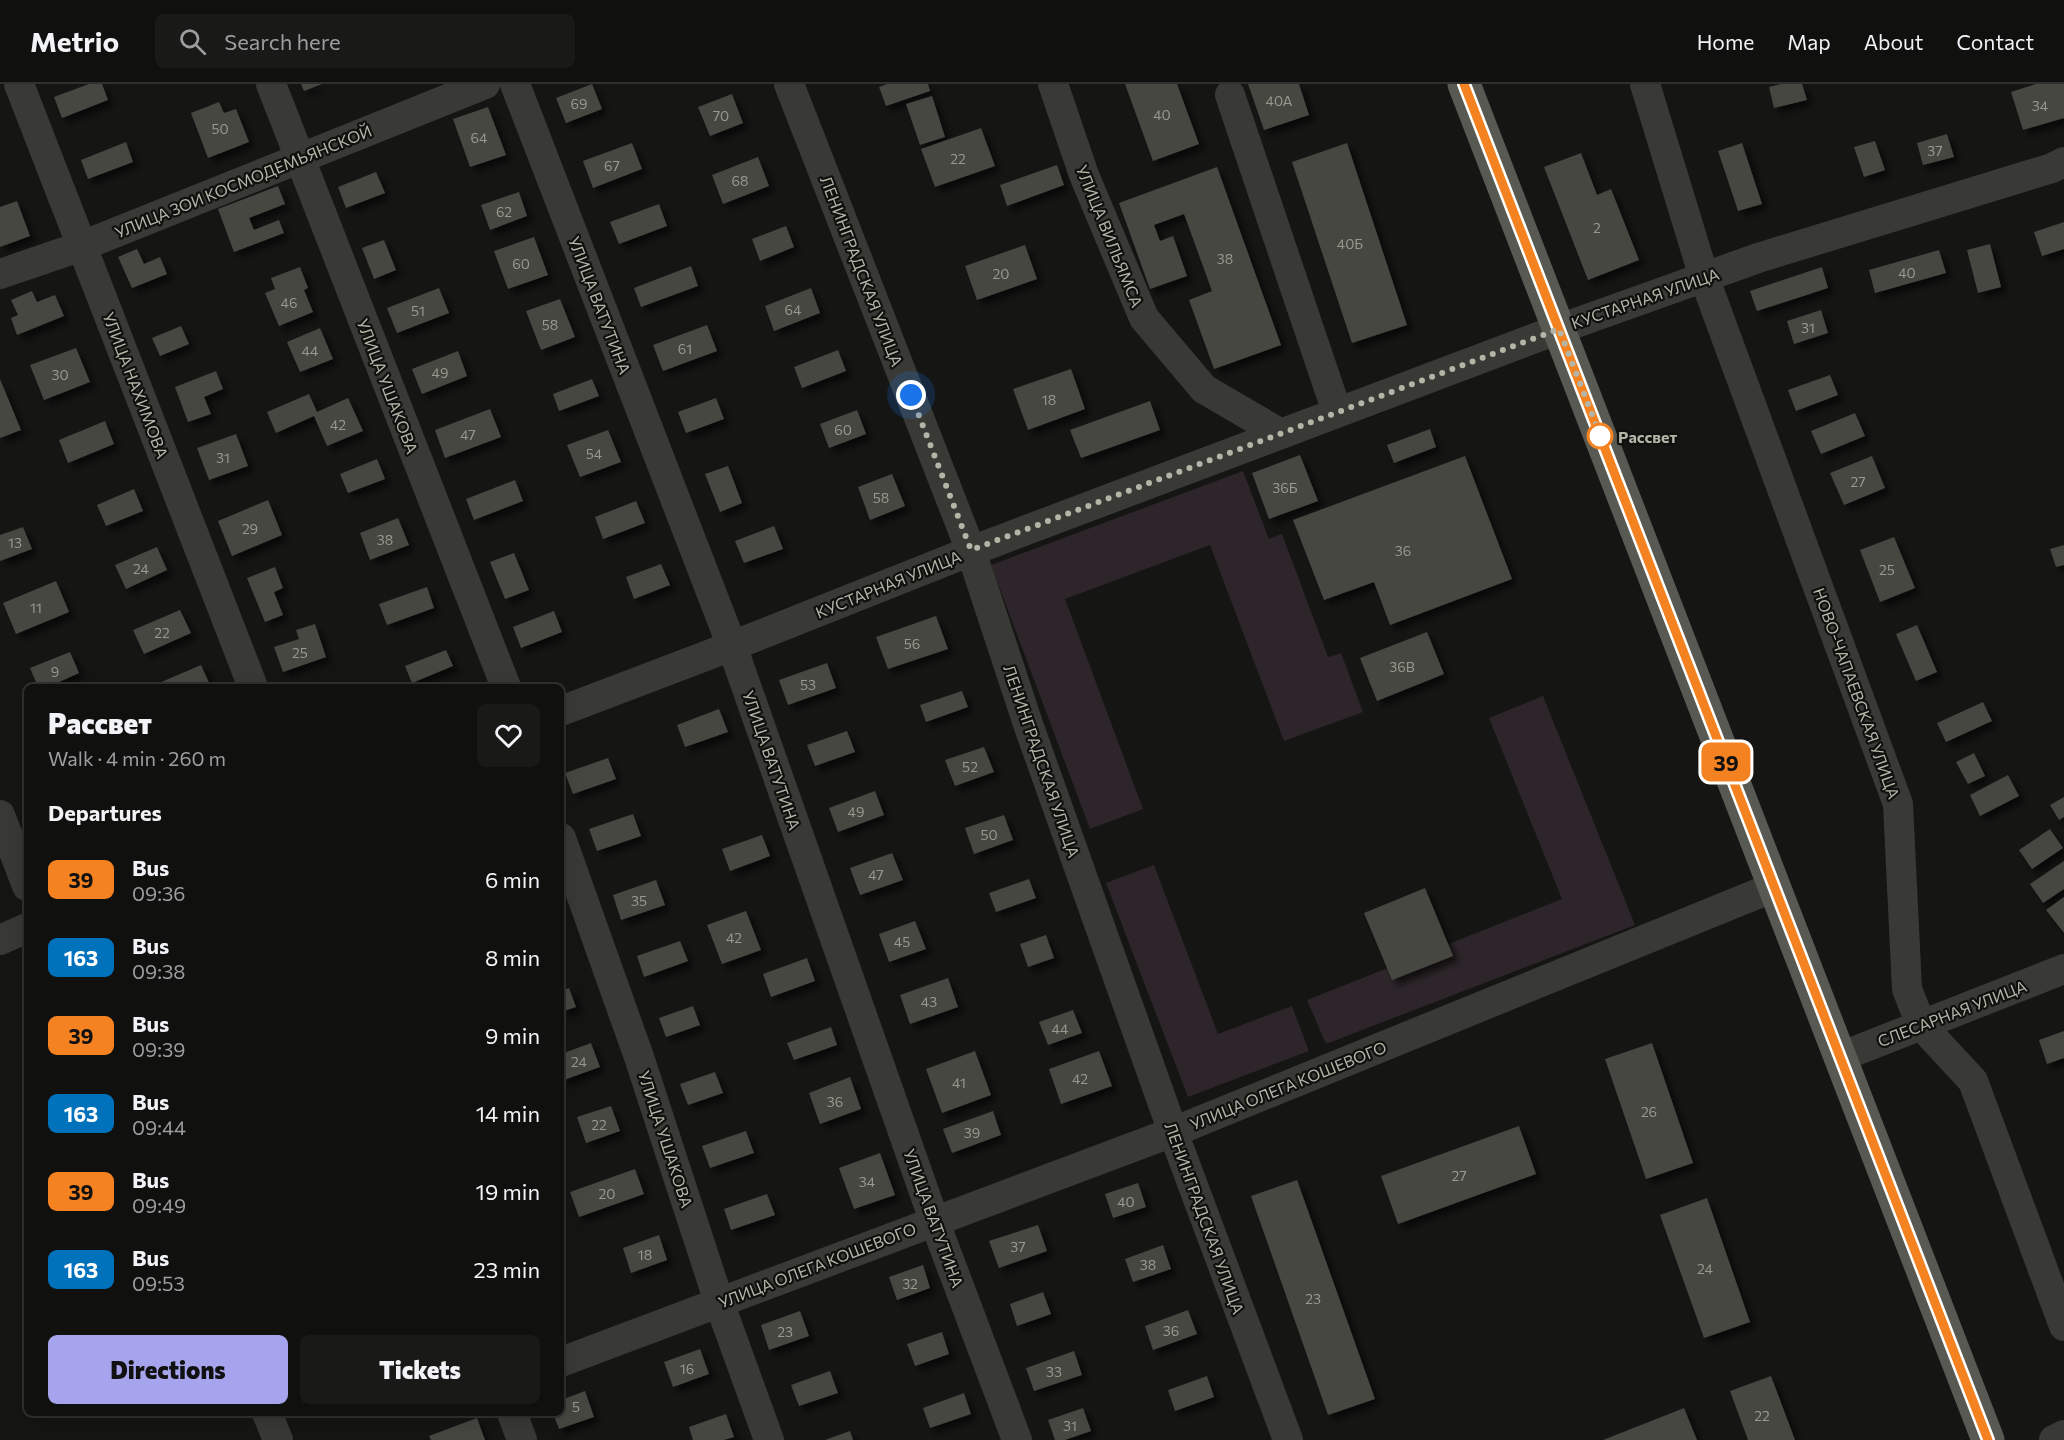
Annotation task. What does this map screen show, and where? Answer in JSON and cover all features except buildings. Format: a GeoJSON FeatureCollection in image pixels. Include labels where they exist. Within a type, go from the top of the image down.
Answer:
{"type":"FeatureCollection","features":[{"type":"Feature","properties":{"kind":"main road"},"geometry":{"type":"LineString","coordinates":[[1464,84],[1988,1440]]}},
{"type":"Feature","properties":{"kind":"street","name":"УЛИЦА НАХИМОВА"},"geometry":{"type":"LineString","coordinates":[[19,84],[252,684]]}},
{"type":"Feature","properties":{"kind":"street","name":"УЛИЦА УШАКОВА"},"geometry":{"type":"LineString","coordinates":[[271,84],[505,684]]}},
{"type":"Feature","properties":{"kind":"street","name":"УЛИЦА ЗОИ КОСМОДЕМЬЯНСКОЙ"},"geometry":{"type":"LineString","coordinates":[[0,274],[82,246],[485,84]]}},
{"type":"Feature","properties":{"kind":"street","name":"УЛИЦА ВАТУТИНА"},"geometry":{"type":"LineString","coordinates":[[515,84],[732,646],[934,1220],[1017,1440]]}},
{"type":"Feature","properties":{"kind":"street","name":"ЛЕНИНГРАДСКАЯ УЛИЦА"},"geometry":{"type":"LineString","coordinates":[[789,84],[971,550],[1028,724],[1173,1132],[1288,1440]]}},
{"type":"Feature","properties":{"kind":"street","name":"УЛИЦА ВИЛЬЯМСА"},"geometry":{"type":"LineString","coordinates":[[1053,84],[1084,175],[1144,318],[1204,389],[1281,434]]}},
{"type":"Feature","properties":{"kind":"street","name":"НОВО-ЧАПАЕВСКАЯ УЛИЦА"},"geometry":{"type":"LineString","coordinates":[[1645,84],[1704,277],[1898,804],[1907,989],[1921,1025],[1973,1081],[2064,1326]]}},
{"type":"Feature","properties":{"kind":"street"},"geometry":{"type":"LineString","coordinates":[[1230,95],[1337,412]]}},
{"type":"Feature","properties":{"kind":"street","name":"КУСТАРНАЯ УЛИЦА"},"geometry":{"type":"LineString","coordinates":[[564,710],[732,646],[971,550],[1559,329],[1758,258],[2052,168],[2064,162]]}},
{"type":"Feature","properties":{"kind":"street"},"geometry":{"type":"LineString","coordinates":[[0,815],[24,878]]}},
{"type":"Feature","properties":{"kind":"street","name":"УЛИЦА УШАКОВА"},"geometry":{"type":"LineString","coordinates":[[564,846],[639,1057],[719,1302],[770,1440]]}},
{"type":"Feature","properties":{"kind":"street","name":"УЛИЦА ОЛЕГА КОШЕВОГО"},"geometry":{"type":"LineString","coordinates":[[564,1361],[1173,1132],[1774,887]]}},
{"type":"Feature","properties":{"kind":"street"},"geometry":{"type":"LineString","coordinates":[[0,940],[24,929]]}},
{"type":"Feature","properties":{"kind":"street","name":"СЛЕСАРНАЯ УЛИЦА"},"geometry":{"type":"LineString","coordinates":[[1840,1057],[2064,969]]}},
{"type":"Feature","properties":{"kind":"street"},"geometry":{"type":"LineString","coordinates":[[268,1416],[278,1440]]}},
{"type":"Feature","properties":{"kind":"street"},"geometry":{"type":"LineString","coordinates":[[513,1416],[522,1440]]}},
{"type":"Feature","properties":{"kind":"street"},"geometry":{"type":"LineString","coordinates":[[2054,1440],[2064,1435]]}},
{"type":"Feature","properties":{"kind":"shaded area"},"geometry":{"type":"Polygon","coordinates":[[[1243,471],[1269,539],[1282,534],[1328,657],[1341,653],[1363,712],[1284,741],[1210,545],[1065,599],[1143,809],[1090,829],[991,565],[1243,471]]]}},
{"type":"Feature","properties":{"kind":"shaded area"},"geometry":{"type":"Polygon","coordinates":[[[1543,696],[1635,925],[1326,1044],[1307,1000],[1562,899],[1489,718],[1543,696]]]}},
{"type":"Feature","properties":{"kind":"shaded area"},"geometry":{"type":"Polygon","coordinates":[[[1154,865],[1218,1034],[1292,1006],[1309,1051],[1188,1097],[1106,883],[1154,865]]]}},
{"type":"Feature","properties":{"kind":"bus line","name":"39"},"geometry":{"type":"LineString","coordinates":[[1464,84],[1988,1440]]}},
{"type":"Feature","properties":{"kind":"place","name":"Рассвет"},"geometry":{"type":"Point","coordinates":[1600,436]}},
{"type":"Feature","properties":{"kind":"route"},"geometry":{"type":"LineString","coordinates":[[911,395],[971,550],[1559,329],[1602,440],[1600,436]]}}]}
